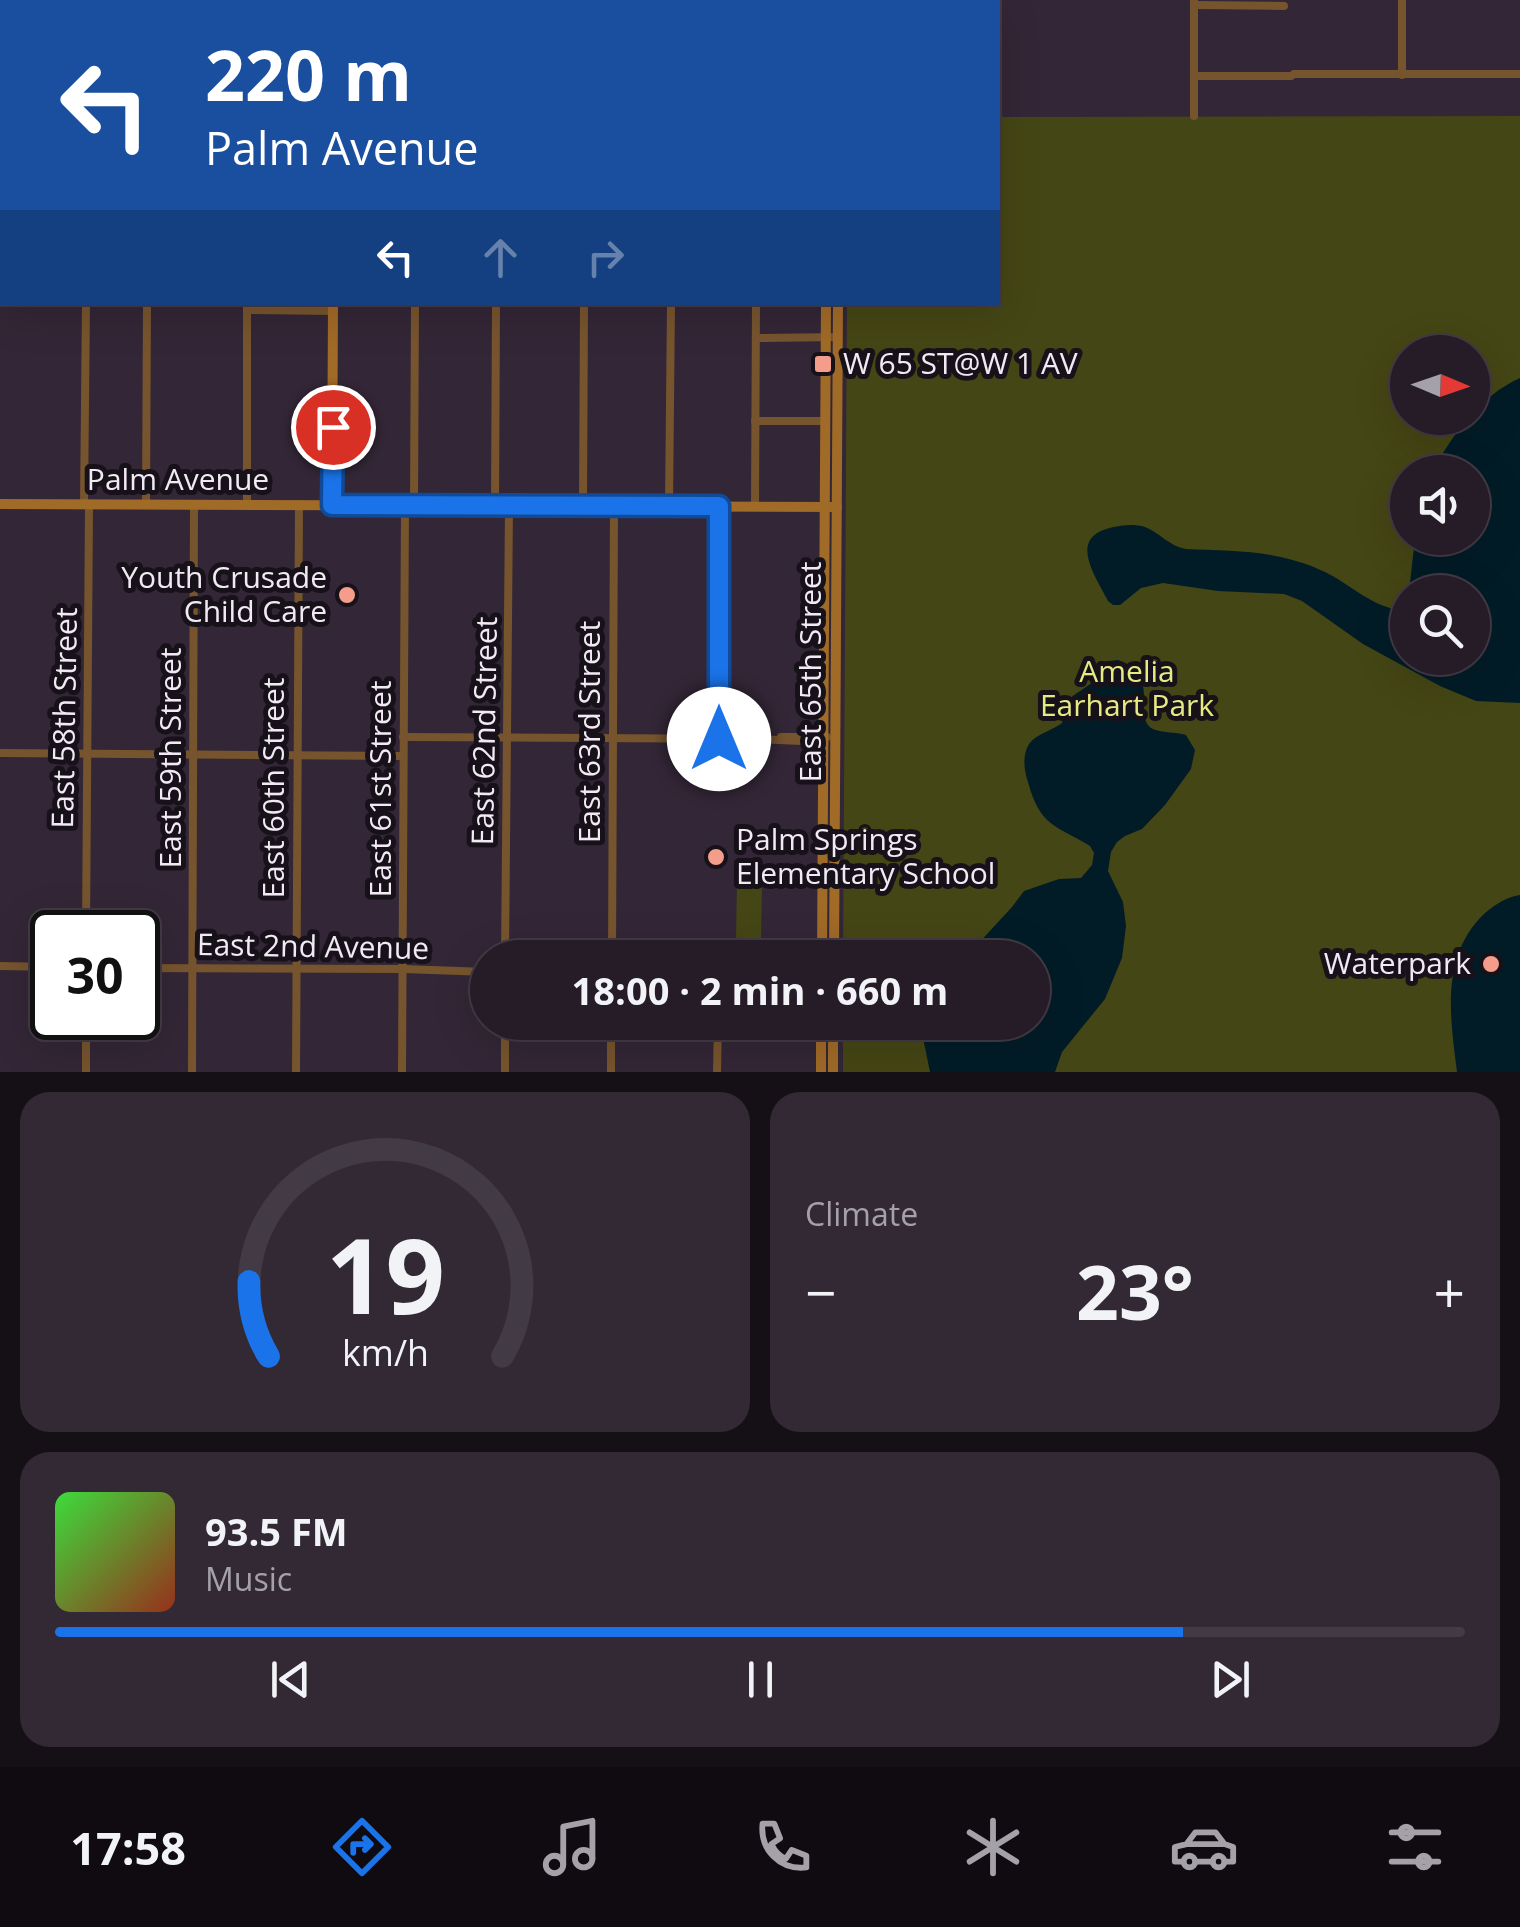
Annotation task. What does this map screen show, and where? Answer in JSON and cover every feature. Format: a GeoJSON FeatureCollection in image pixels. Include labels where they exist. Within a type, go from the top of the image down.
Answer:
{"type":"FeatureCollection","features":[{"type":"Feature","properties":{"kind":"main road"},"geometry":{"type":"LineString","coordinates":[[827,305],[832,337],[831,506]]}},
{"type":"Feature","properties":{"kind":"main road"},"geometry":{"type":"LineString","coordinates":[[831,506],[826,420],[837,305]]}},
{"type":"Feature","properties":{"kind":"main road"},"geometry":{"type":"LineString","coordinates":[[332,505],[333,307]]}},
{"type":"Feature","properties":{"kind":"main road","name":"Palm Avenue"},"geometry":{"type":"LineString","coordinates":[[0,504],[831,506]]}},
{"type":"Feature","properties":{"kind":"main road","name":"East 65th Street"},"geometry":{"type":"LineString","coordinates":[[822,940],[831,506]]}},
{"type":"Feature","properties":{"kind":"main road","name":"East 65th Street"},"geometry":{"type":"LineString","coordinates":[[827,739],[833,940]]}},
{"type":"Feature","properties":{"kind":"main road"},"geometry":{"type":"LineString","coordinates":[[821,1040],[821,1072]]}},
{"type":"Feature","properties":{"kind":"main road"},"geometry":{"type":"LineString","coordinates":[[833,1040],[833,1072]]}},
{"type":"Feature","properties":{"kind":"street"},"geometry":{"type":"LineString","coordinates":[[1402,0],[1402,75]]}},
{"type":"Feature","properties":{"kind":"street"},"geometry":{"type":"LineString","coordinates":[[1194,116],[1194,2],[1284,6]]}},
{"type":"Feature","properties":{"kind":"street"},"geometry":{"type":"LineString","coordinates":[[1194,76],[1520,74]]}},
{"type":"Feature","properties":{"kind":"street","name":"East 58th Street"},"geometry":{"type":"LineString","coordinates":[[86,305],[86,910]]}},
{"type":"Feature","properties":{"kind":"street"},"geometry":{"type":"LineString","coordinates":[[146,504],[147,305]]}},
{"type":"Feature","properties":{"kind":"street","name":"East 61st Street"},"geometry":{"type":"LineString","coordinates":[[402,1072],[404,737],[415,305]]}},
{"type":"Feature","properties":{"kind":"street"},"geometry":{"type":"LineString","coordinates":[[494,506],[496,305]]}},
{"type":"Feature","properties":{"kind":"street"},"geometry":{"type":"LineString","coordinates":[[582,506],[584,305]]}},
{"type":"Feature","properties":{"kind":"street"},"geometry":{"type":"LineString","coordinates":[[669,506],[670,305]]}},
{"type":"Feature","properties":{"kind":"street"},"geometry":{"type":"LineString","coordinates":[[755,506],[756,305]]}},
{"type":"Feature","properties":{"kind":"street"},"geometry":{"type":"LineString","coordinates":[[246,505],[247,306],[333,307]]}},
{"type":"Feature","properties":{"kind":"street"},"geometry":{"type":"LineString","coordinates":[[756,338],[832,337]]}},
{"type":"Feature","properties":{"kind":"street"},"geometry":{"type":"LineString","coordinates":[[755,420],[826,420]]}},
{"type":"Feature","properties":{"kind":"street","name":"East 59th Street"},"geometry":{"type":"LineString","coordinates":[[192,1072],[194,504]]}},
{"type":"Feature","properties":{"kind":"street","name":"East 60th Street"},"geometry":{"type":"LineString","coordinates":[[296,1072],[298,505]]}},
{"type":"Feature","properties":{"kind":"street","name":"East 62nd Street"},"geometry":{"type":"LineString","coordinates":[[505,940],[510,506]]}},
{"type":"Feature","properties":{"kind":"street","name":"East 63rd Street"},"geometry":{"type":"LineString","coordinates":[[612,940],[614,506]]}},
{"type":"Feature","properties":{"kind":"street"},"geometry":{"type":"LineString","coordinates":[[719,506],[719,739]]}},
{"type":"Feature","properties":{"kind":"street"},"geometry":{"type":"LineString","coordinates":[[404,737],[827,739]]}},
{"type":"Feature","properties":{"kind":"street"},"geometry":{"type":"LineString","coordinates":[[0,753],[404,756]]}},
{"type":"Feature","properties":{"kind":"street"},"geometry":{"type":"LineString","coordinates":[[0,966],[30,967]]}},
{"type":"Feature","properties":{"kind":"street","name":"East 2nd Avenue"},"geometry":{"type":"LineString","coordinates":[[160,968],[470,972]]}},
{"type":"Feature","properties":{"kind":"street"},"geometry":{"type":"LineString","coordinates":[[86,1040],[86,1072]]}},
{"type":"Feature","properties":{"kind":"street"},"geometry":{"type":"LineString","coordinates":[[505,1040],[505,1072]]}},
{"type":"Feature","properties":{"kind":"street"},"geometry":{"type":"LineString","coordinates":[[610,1072],[611,1040]]}},
{"type":"Feature","properties":{"kind":"street"},"geometry":{"type":"LineString","coordinates":[[717,1072],[718,1040]]}},
{"type":"Feature","properties":{"kind":"green space","name":"Amelia Earhart Park"},"geometry":{"type":"Polygon","coordinates":[[[1520,116],[1520,1072],[843,1072],[843,1040],[1050,1040],[1050,940],[843,940],[847,305],[1000,305],[1000,117],[1520,116]]]}},
{"type":"Feature","properties":{"kind":"green space"},"geometry":{"type":"Polygon","coordinates":[[[737,882],[762,883],[761,940],[736,940],[737,882]]]}},
{"type":"Feature","properties":{"kind":"water"},"geometry":{"type":"Polygon","coordinates":[[[1520,378],[1520,703],[1476,701],[1420,675],[1490,675],[1490,575],[1411,575],[1413,555],[1490,555],[1490,455],[1442,455],[1456,435],[1490,435],[1490,397],[1520,378]]]}},
{"type":"Feature","properties":{"kind":"water"},"geometry":{"type":"Polygon","coordinates":[[[1130,525],[1145,527],[1186,549],[1291,559],[1325,572],[1390,608],[1390,659],[1302,601],[1284,594],[1163,583],[1141,588],[1120,605],[1113,605],[1092,569],[1088,548],[1099,532],[1130,525]]]}},
{"type":"Feature","properties":{"kind":"water"},"geometry":{"type":"Polygon","coordinates":[[[1118,660],[1132,667],[1139,676],[1147,724],[1153,729],[1186,735],[1195,750],[1191,769],[1165,805],[1142,829],[1117,842],[1111,852],[1108,871],[1123,902],[1126,926],[1122,958],[1105,999],[1062,1052],[1055,1072],[930,1072],[923,1040],[1050,1040],[1050,940],[982,940],[1024,891],[1059,879],[1081,878],[1092,865],[1094,853],[1090,846],[1051,823],[1038,808],[1027,778],[1025,758],[1032,740],[1062,723],[1072,697],[1093,682],[1110,661],[1118,660]]]}},
{"type":"Feature","properties":{"kind":"water","name":"Waterpark"},"geometry":{"type":"Polygon","coordinates":[[[1520,895],[1520,1072],[1457,1072],[1451,1009],[1461,948],[1485,913],[1501,901],[1520,895]]]}},
{"type":"Feature","properties":{"kind":"place","name":"W 65 ST@W 1 AV"},"geometry":{"type":"Point","coordinates":[823,364]}},
{"type":"Feature","properties":{"kind":"place","name":"Youth Crusade Child Care"},"geometry":{"type":"Point","coordinates":[347,595]}},
{"type":"Feature","properties":{"kind":"place","name":"Palm Springs Elementary School"},"geometry":{"type":"Point","coordinates":[716,857]}},
{"type":"Feature","properties":{"kind":"place","name":"Waterpark"},"geometry":{"type":"Point","coordinates":[1491,964]}},
{"type":"Feature","properties":{"kind":"route"},"geometry":{"type":"LineString","coordinates":[[333,427],[332,505],[719,506],[719,739]]}}]}
